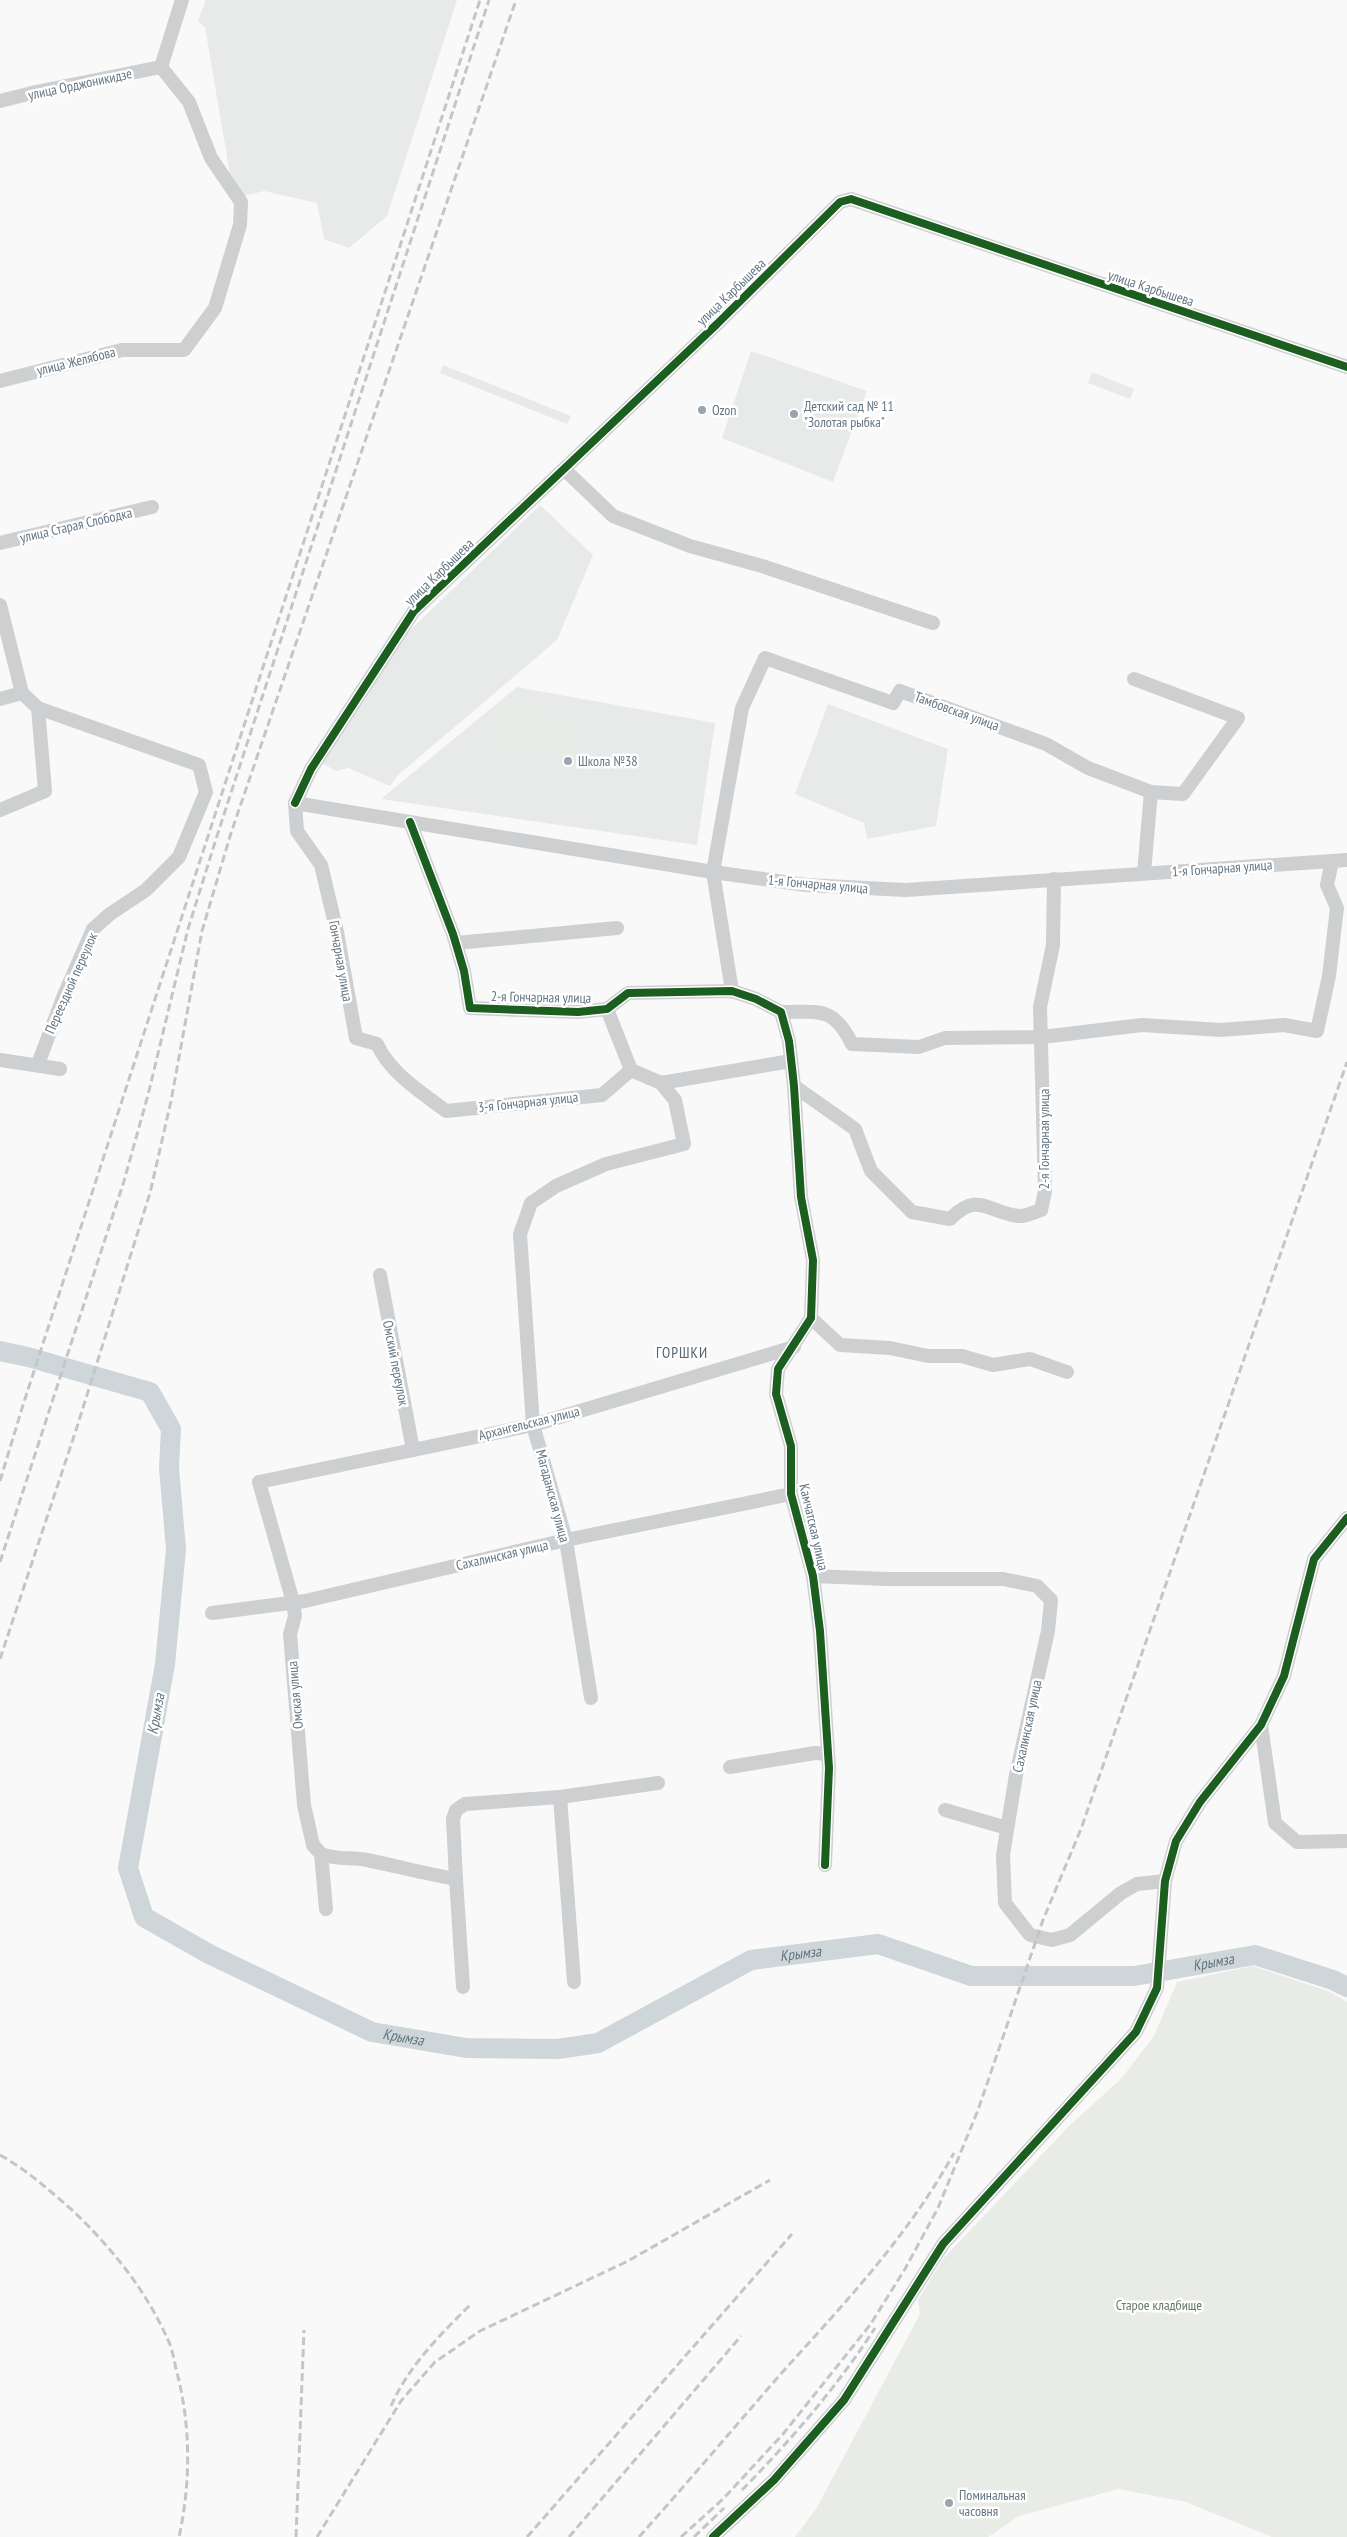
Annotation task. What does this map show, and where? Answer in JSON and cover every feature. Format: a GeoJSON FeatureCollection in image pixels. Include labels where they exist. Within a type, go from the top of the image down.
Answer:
{"type":"FeatureCollection","features":[{"type":"Feature","properties":{"kind":"street"},"geometry":{"type":"LineString","coordinates":[[160,67],[182,0]]}},
{"type":"Feature","properties":{"kind":"street","name":"улица Орджоникидзе"},"geometry":{"type":"LineString","coordinates":[[0,101],[160,67]]}},
{"type":"Feature","properties":{"kind":"street","name":"улица Желябова"},"geometry":{"type":"LineString","coordinates":[[0,381],[122,350],[184,350],[216,308],[240,225],[241,202],[211,158],[189,102],[160,67]]}},
{"type":"Feature","properties":{"kind":"street","name":"улица Карбышева"},"geometry":{"type":"LineString","coordinates":[[294,803],[311,769],[414,611],[840,202],[851,199],[1347,367]]}},
{"type":"Feature","properties":{"kind":"street"},"geometry":{"type":"LineString","coordinates":[[564,469],[614,516],[690,546],[762,566],[933,623]]}},
{"type":"Feature","properties":{"kind":"street","name":"улица Старая Слободка"},"geometry":{"type":"LineString","coordinates":[[0,543],[152,507]]}},
{"type":"Feature","properties":{"kind":"street"},"geometry":{"type":"LineString","coordinates":[[0,605],[22,693],[38,708],[45,791],[0,810]]}},
{"type":"Feature","properties":{"kind":"street","name":"Тамбовская улица"},"geometry":{"type":"LineString","coordinates":[[713,872],[742,708],[765,658],[893,703],[900,691],[1046,744],[1088,768],[1151,792]]}},
{"type":"Feature","properties":{"kind":"street"},"geometry":{"type":"LineString","coordinates":[[1134,679],[1238,718],[1184,794],[1151,792],[1144,873]]}},
{"type":"Feature","properties":{"kind":"street"},"geometry":{"type":"LineString","coordinates":[[0,699],[22,693]]}},
{"type":"Feature","properties":{"kind":"street","name":"Переездной переулок"},"geometry":{"type":"LineString","coordinates":[[38,708],[199,765],[206,792],[179,857],[146,890],[110,914],[93,929],[61,1003],[38,1064]]}},
{"type":"Feature","properties":{"kind":"street","name":"1-я Гончарная улица"},"geometry":{"type":"LineString","coordinates":[[294,803],[713,872],[806,885],[906,890],[1347,860]]}},
{"type":"Feature","properties":{"kind":"street","name":"Гончарная улица"},"geometry":{"type":"LineString","coordinates":[[294,803],[297,831],[321,864],[337,932],[356,1038],[377,1044],[384,1060],[422,1093]]}},
{"type":"Feature","properties":{"kind":"street","name":"2-я Гончарная улица"},"geometry":{"type":"LineString","coordinates":[[410,822],[456,943],[470,1008],[578,1012],[607,1009],[628,993],[732,991],[756,999],[781,1012],[819,1012],[832,1016],[842,1025],[852,1044],[919,1047],[945,1038],[1042,1037],[1142,1025],[1220,1030],[1284,1025],[1317,1031],[1329,976],[1336,908],[1327,885],[1332,861]]}},
{"type":"Feature","properties":{"kind":"street"},"geometry":{"type":"LineString","coordinates":[[713,872],[732,991]]}},
{"type":"Feature","properties":{"kind":"street","name":"2-я Гончарная улица"},"geometry":{"type":"LineString","coordinates":[[794,1086],[855,1129],[871,1171],[912,1212],[950,1219],[962,1207],[979,1204],[1020,1216],[1041,1210],[1045,1191],[1040,1007],[1053,945],[1054,879]]}},
{"type":"Feature","properties":{"kind":"street"},"geometry":{"type":"LineString","coordinates":[[456,943],[618,928]]}},
{"type":"Feature","properties":{"kind":"street"},"geometry":{"type":"LineString","coordinates":[[607,1009],[631,1070],[661,1083],[791,1060]]}},
{"type":"Feature","properties":{"kind":"street"},"geometry":{"type":"LineString","coordinates":[[781,1012],[791,1060],[794,1086]]}},
{"type":"Feature","properties":{"kind":"street"},"geometry":{"type":"LineString","coordinates":[[0,1060],[38,1064],[60,1069]]}},
{"type":"Feature","properties":{"kind":"street","name":"3-я Гончарная улица"},"geometry":{"type":"LineString","coordinates":[[422,1093],[446,1110],[602,1094],[631,1070]]}},
{"type":"Feature","properties":{"kind":"street","name":"Магаданская улица"},"geometry":{"type":"LineString","coordinates":[[591,1698],[566,1540],[533,1425],[520,1234],[531,1203],[556,1186],[606,1164],[684,1144],[676,1100],[661,1083]]}},
{"type":"Feature","properties":{"kind":"street","name":"Камчатская улица"},"geometry":{"type":"LineString","coordinates":[[794,1086],[801,1198],[812,1260],[811,1318],[778,1369],[776,1394],[791,1446],[791,1494],[813,1576],[820,1631],[828,1754],[825,1865]]}},
{"type":"Feature","properties":{"kind":"street","name":"Омский переулок"},"geometry":{"type":"LineString","coordinates":[[380,1275],[413,1450]]}},
{"type":"Feature","properties":{"kind":"street"},"geometry":{"type":"LineString","coordinates":[[811,1318],[840,1346],[890,1348],[928,1356],[962,1356],[993,1365],[1030,1359],[1067,1372]]}},
{"type":"Feature","properties":{"kind":"street","name":"Архангельская улица"},"geometry":{"type":"LineString","coordinates":[[258,1482],[533,1425],[794,1347]]}},
{"type":"Feature","properties":{"kind":"street","name":"Омская улица"},"geometry":{"type":"LineString","coordinates":[[258,1482],[293,1602],[295,1616],[290,1634],[304,1805],[313,1846],[321,1854],[326,1909]]}},
{"type":"Feature","properties":{"kind":"street","name":"Сахалинская улица"},"geometry":{"type":"LineString","coordinates":[[212,1613],[293,1602],[566,1540],[791,1494]]}},
{"type":"Feature","properties":{"kind":"street"},"geometry":{"type":"LineString","coordinates":[[712,2537],[774,2480],[844,2400],[943,2244],[1136,2032],[1156,1988],[1165,1881],[1176,1841],[1200,1802],[1261,1726],[1284,1676],[1314,1559],[1347,1518]]}},
{"type":"Feature","properties":{"kind":"street","name":"Сахалинская улица"},"geometry":{"type":"LineString","coordinates":[[813,1576],[879,1579],[1003,1579],[1037,1586],[1051,1600],[1048,1631],[1016,1775],[1007,1828],[1003,1855],[1005,1903],[1030,1935],[1052,1940],[1070,1935],[1122,1892],[1137,1884],[1165,1881]]}},
{"type":"Feature","properties":{"kind":"street"},"geometry":{"type":"LineString","coordinates":[[1261,1726],[1275,1823],[1297,1842],[1347,1841]]}},
{"type":"Feature","properties":{"kind":"street"},"geometry":{"type":"LineString","coordinates":[[730,1767],[815,1752],[828,1754]]}},
{"type":"Feature","properties":{"kind":"street"},"geometry":{"type":"LineString","coordinates":[[463,1987],[456,1879],[454,1819],[456,1810],[465,1804],[560,1798],[658,1783]]}},
{"type":"Feature","properties":{"kind":"street"},"geometry":{"type":"LineString","coordinates":[[560,1798],[574,1982]]}},
{"type":"Feature","properties":{"kind":"street"},"geometry":{"type":"LineString","coordinates":[[945,1810],[1007,1828]]}},
{"type":"Feature","properties":{"kind":"street"},"geometry":{"type":"LineString","coordinates":[[321,1854],[334,1859],[365,1860],[429,1875],[456,1879]]}},
{"type":"Feature","properties":{"kind":"shaded area"},"geometry":{"type":"Polygon","coordinates":[[[206,0],[457,0],[387,216],[349,248],[324,239],[317,203],[264,191],[243,196],[231,180],[205,27],[198,21],[206,0]]]}},
{"type":"Feature","properties":{"kind":"shaded area","name":"Детский сад № 11 \"Золотая рыбка\""},"geometry":{"type":"Polygon","coordinates":[[[751,351],[867,391],[833,482],[722,438],[751,351]]]}},
{"type":"Feature","properties":{"kind":"shaded area"},"geometry":{"type":"Polygon","coordinates":[[[443,365],[571,416],[567,424],[440,373],[443,365]]]}},
{"type":"Feature","properties":{"kind":"shaded area"},"geometry":{"type":"Polygon","coordinates":[[[1092,372],[1134,389],[1130,399],[1088,383],[1092,372]]]}},
{"type":"Feature","properties":{"kind":"shaded area"},"geometry":{"type":"Polygon","coordinates":[[[540,505],[593,555],[557,640],[397,776],[390,786],[348,768],[336,771],[322,763],[399,641],[540,505]]]}},
{"type":"Feature","properties":{"kind":"shaded area","name":"Школа №38"},"geometry":{"type":"Polygon","coordinates":[[[517,687],[715,723],[697,845],[381,799],[517,687]]]}},
{"type":"Feature","properties":{"kind":"shaded area"},"geometry":{"type":"Polygon","coordinates":[[[828,704],[948,749],[936,826],[867,839],[864,823],[795,794],[828,704]]]}},
{"type":"Feature","properties":{"kind":"green space"},"geometry":{"type":"Polygon","coordinates":[[[501,703],[583,719],[575,759],[493,743],[501,703]]]}},
{"type":"Feature","properties":{"kind":"green space","name":"Старое кладбище"},"geometry":{"type":"Polygon","coordinates":[[[1253,1966],[1328,1991],[1347,2002],[1347,2537],[1272,2537],[1186,2502],[1118,2489],[1019,2516],[988,2537],[795,2537],[816,2509],[920,2314],[918,2300],[943,2259],[1068,2127],[1121,2079],[1154,2036],[1177,1982],[1253,1966]]]}},
{"type":"Feature","properties":{"kind":"waterway","name":"Крымза"},"geometry":{"type":"LineString","coordinates":[[0,1351],[28,1357],[150,1392],[171,1429],[169,1468],[176,1549],[165,1664],[128,1868],[144,1917],[209,1954],[372,2032],[466,2048],[558,2049],[598,2043],[751,1960],[878,1944],[971,1976],[1134,1976],[1255,1955],[1333,1980],[1347,1987]]}},
{"type":"Feature","properties":{"kind":"railway"},"geometry":{"type":"LineString","coordinates":[[0,1481],[23,1405],[480,0]]}},
{"type":"Feature","properties":{"kind":"railway"},"geometry":{"type":"LineString","coordinates":[[0,1562],[124,1181],[148,1095],[188,929],[216,839],[489,0]]}},
{"type":"Feature","properties":{"kind":"railway"},"geometry":{"type":"LineString","coordinates":[[0,1659],[77,1427],[150,1193],[171,1101],[202,931],[231,833],[516,0]]}},
{"type":"Feature","properties":{"kind":"railway"},"geometry":{"type":"LineString","coordinates":[[681,2537],[723,2499],[783,2434],[870,2325],[905,2269],[938,2208],[978,2110],[1043,1920],[1081,1829],[1347,1062]]}},
{"type":"Feature","properties":{"kind":"railway"},"geometry":{"type":"LineString","coordinates":[[639,2537],[854,2292],[898,2239],[937,2182],[954,2153]]}},
{"type":"Feature","properties":{"kind":"railway"},"geometry":{"type":"LineString","coordinates":[[0,2155],[19,2167],[72,2210],[114,2254],[149,2304],[171,2346],[181,2390],[188,2453],[186,2495],[179,2537]]}},
{"type":"Feature","properties":{"kind":"railway"},"geometry":{"type":"LineString","coordinates":[[317,2537],[401,2401],[435,2362],[480,2331],[628,2261],[770,2180]]}},
{"type":"Feature","properties":{"kind":"railway"},"geometry":{"type":"LineString","coordinates":[[527,2537],[792,2234]]}},
{"type":"Feature","properties":{"kind":"railway"},"geometry":{"type":"LineString","coordinates":[[391,2406],[398,2391],[416,2364],[437,2338],[472,2303]]}},
{"type":"Feature","properties":{"kind":"railway"},"geometry":{"type":"LineString","coordinates":[[742,2490],[813,2412],[875,2328]]}},
{"type":"Feature","properties":{"kind":"railway"},"geometry":{"type":"LineString","coordinates":[[296,2537],[304,2330]]}},
{"type":"Feature","properties":{"kind":"railway"},"geometry":{"type":"LineString","coordinates":[[569,2537],[741,2336]]}},
{"type":"Feature","properties":{"kind":"railway"},"geometry":{"type":"LineString","coordinates":[[694,2537],[724,2508]]}},
{"type":"Feature","properties":{"kind":"cycle path"},"geometry":{"type":"LineString","coordinates":[[295,803],[311,769],[414,611],[717,324],[840,202],[851,199],[1347,367]]}},
{"type":"Feature","properties":{"kind":"cycle path"},"geometry":{"type":"LineString","coordinates":[[410,822],[453,934],[464,971],[470,1008],[578,1012],[607,1009],[628,993],[732,991],[756,999],[781,1012],[789,1041],[794,1086],[801,1197],[813,1260],[811,1318],[778,1369],[776,1394],[791,1446],[791,1494],[813,1576],[820,1631],[829,1768],[825,1865]]}},
{"type":"Feature","properties":{"kind":"cycle path"},"geometry":{"type":"LineString","coordinates":[[713,2537],[774,2480],[844,2400],[943,2244],[1136,2032],[1157,1988],[1165,1881],[1176,1841],[1200,1802],[1261,1725],[1284,1676],[1314,1559],[1347,1518]]}},
{"type":"Feature","properties":{"kind":"place","name":"Ozon"},"geometry":{"type":"Point","coordinates":[702,410]}},
{"type":"Feature","properties":{"kind":"place","name":"Детский сад № 11 \"Золотая рыбка\""},"geometry":{"type":"Point","coordinates":[794,414]}},
{"type":"Feature","properties":{"kind":"place","name":"Школа №38"},"geometry":{"type":"Point","coordinates":[568,761]}},
{"type":"Feature","properties":{"kind":"place","name":"Поминальная часовня"},"geometry":{"type":"Point","coordinates":[949,2503]}},
{"type":"Feature","properties":{"kind":"district","name":"ГОРШКИ"},"geometry":{"type":"Point","coordinates":[682,1353]}}]}
